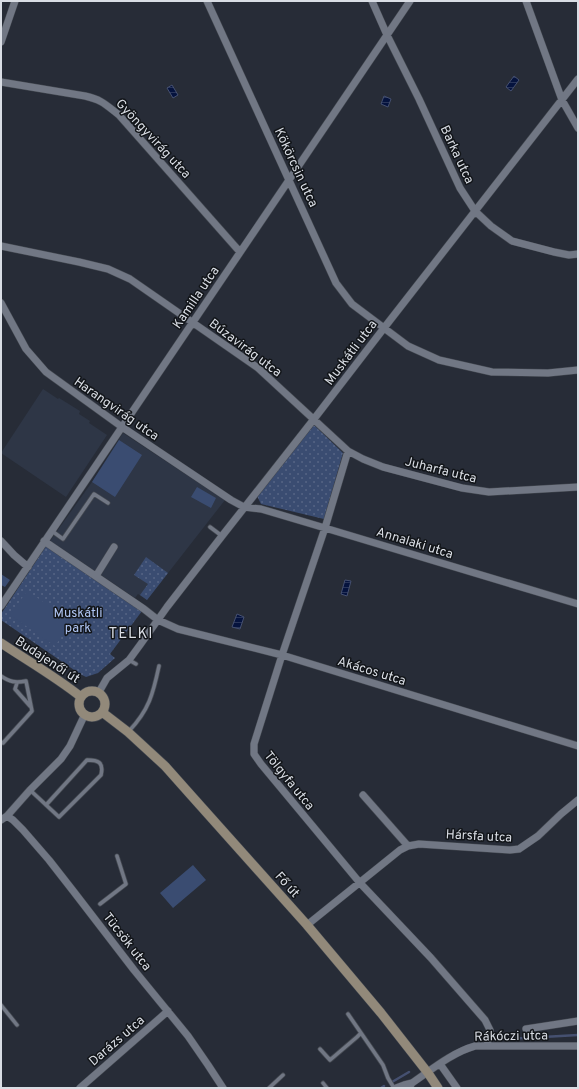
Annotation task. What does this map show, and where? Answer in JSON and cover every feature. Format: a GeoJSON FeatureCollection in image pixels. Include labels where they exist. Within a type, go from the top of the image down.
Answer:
{"type":"FeatureCollection","features":[{"type":"Feature","properties":{"kind":"main road","name":"Budajenői út"},"geometry":{"type":"LineString","coordinates":[[1,643],[29,663],[67,686],[81,697]]}},
{"type":"Feature","properties":{"kind":"main road"},"geometry":{"type":"LineString","coordinates":[[87,692],[99,692],[105,701],[102,712],[92,717],[82,712],[79,704],[81,697],[87,692]]}},
{"type":"Feature","properties":{"kind":"main road","name":"Fő út"},"geometry":{"type":"LineString","coordinates":[[102,712],[128,732],[165,766],[307,925],[381,1013],[438,1088]]}},
{"type":"Feature","properties":{"kind":"street"},"geometry":{"type":"LineString","coordinates":[[1,42],[15,1]]}},
{"type":"Feature","properties":{"kind":"street","name":"Kökörcsin utca"},"geometry":{"type":"LineString","coordinates":[[207,1],[336,283],[352,304],[408,346],[439,360],[492,372],[548,373],[578,370]]}},
{"type":"Feature","properties":{"kind":"street","name":"Barka utca"},"geometry":{"type":"LineString","coordinates":[[372,1],[460,188],[475,211],[490,226],[512,241],[569,255],[578,254]]}},
{"type":"Feature","properties":{"kind":"street","name":"Kamilla utca"},"geometry":{"type":"LineString","coordinates":[[1,606],[410,1]]}},
{"type":"Feature","properties":{"kind":"street"},"geometry":{"type":"LineString","coordinates":[[526,1],[562,100],[578,128]]}},
{"type":"Feature","properties":{"kind":"street","name":"Muskátli utca"},"geometry":{"type":"LineString","coordinates":[[99,692],[107,678],[128,660],[244,507],[578,79]]}},
{"type":"Feature","properties":{"kind":"street","name":"Gyöngyvirág utca"},"geometry":{"type":"LineString","coordinates":[[1,82],[85,96],[104,102],[119,115],[240,252]]}},
{"type":"Feature","properties":{"kind":"street","name":"Búzavirág utca"},"geometry":{"type":"LineString","coordinates":[[1,246],[108,269],[130,279],[258,368],[314,419]]}},
{"type":"Feature","properties":{"kind":"street","name":"Harangvirág utca"},"geometry":{"type":"LineString","coordinates":[[1,303],[26,349],[46,372],[122,427],[231,500],[244,507]]}},
{"type":"Feature","properties":{"kind":"street","name":"Juharfa utca"},"geometry":{"type":"LineString","coordinates":[[314,419],[348,451],[363,459],[383,467],[462,488],[489,492],[578,487]]}},
{"type":"Feature","properties":{"kind":"street","name":"Tölgyfa utca"},"geometry":{"type":"LineString","coordinates":[[348,451],[326,528],[282,655],[254,744],[254,754],[360,883],[431,958],[485,1020],[490,1030],[487,1046]]}},
{"type":"Feature","properties":{"kind":"street","name":"Annalaki utca"},"geometry":{"type":"LineString","coordinates":[[244,507],[261,509],[578,604]]}},
{"type":"Feature","properties":{"kind":"street"},"geometry":{"type":"LineString","coordinates":[[1,541],[28,567]]}},
{"type":"Feature","properties":{"kind":"street"},"geometry":{"type":"LineString","coordinates":[[44,542],[96,576],[158,620]]}},
{"type":"Feature","properties":{"kind":"street"},"geometry":{"type":"LineString","coordinates":[[96,576],[114,548]]}},
{"type":"Feature","properties":{"kind":"street","name":"Akácos utca"},"geometry":{"type":"LineString","coordinates":[[158,620],[178,629],[282,655],[578,746]]}},
{"type":"Feature","properties":{"kind":"street"},"geometry":{"type":"LineString","coordinates":[[4,818],[61,758],[70,746],[85,714]]}},
{"type":"Feature","properties":{"kind":"street"},"geometry":{"type":"LineString","coordinates":[[363,795],[408,846]]}},
{"type":"Feature","properties":{"kind":"street","name":"Hársfa utca"},"geometry":{"type":"LineString","coordinates":[[307,925],[400,850],[408,846],[419,844],[510,850],[519,849],[538,836],[578,800]]}},
{"type":"Feature","properties":{"kind":"street","name":"Tücsök utca"},"geometry":{"type":"LineString","coordinates":[[4,818],[13,820],[49,860],[134,970],[188,1036],[223,1088]]}},
{"type":"Feature","properties":{"kind":"street","name":"Darázs utca"},"geometry":{"type":"LineString","coordinates":[[80,1088],[168,1011]]}},
{"type":"Feature","properties":{"kind":"street","name":"Rákóczi utca"},"geometry":{"type":"LineString","coordinates":[[526,1029],[578,1021]]}},
{"type":"Feature","properties":{"kind":"street","name":"Rákóczi utca"},"geometry":{"type":"LineString","coordinates":[[411,1086],[440,1064],[466,1049],[475,1046],[578,1046]]}},
{"type":"Feature","properties":{"kind":"street"},"geometry":{"type":"LineString","coordinates":[[440,1064],[457,1088]]}},
{"type":"Feature","properties":{"kind":"street"},"geometry":{"type":"LineString","coordinates":[[395,1088],[404,1085],[411,1086]]}},
{"type":"Feature","properties":{"kind":"lane"},"geometry":{"type":"LineString","coordinates":[[52,531],[63,539],[94,494],[108,502]]}},
{"type":"Feature","properties":{"kind":"lane"},"geometry":{"type":"LineString","coordinates":[[210,527],[222,536]]}},
{"type":"Feature","properties":{"kind":"lane"},"geometry":{"type":"LineString","coordinates":[[128,660],[136,664]]}},
{"type":"Feature","properties":{"kind":"lane"},"geometry":{"type":"LineString","coordinates":[[128,732],[147,708],[155,687],[159,666]]}},
{"type":"Feature","properties":{"kind":"lane"},"geometry":{"type":"LineString","coordinates":[[1,676],[7,680],[17,683],[26,681],[32,711],[3,743],[1,742]]}},
{"type":"Feature","properties":{"kind":"lane"},"geometry":{"type":"LineString","coordinates":[[17,683],[16,689],[31,707]]}},
{"type":"Feature","properties":{"kind":"lane"},"geometry":{"type":"LineString","coordinates":[[30,790],[46,805],[59,817],[101,775],[103,769],[100,763],[96,760],[87,760],[46,805]]}},
{"type":"Feature","properties":{"kind":"lane"},"geometry":{"type":"LineString","coordinates":[[100,904],[126,884],[116,856]]}},
{"type":"Feature","properties":{"kind":"lane"},"geometry":{"type":"LineString","coordinates":[[1,1005],[17,1025]]}},
{"type":"Feature","properties":{"kind":"lane"},"geometry":{"type":"LineString","coordinates":[[348,1014],[383,1065],[388,1078],[395,1088]]}},
{"type":"Feature","properties":{"kind":"lane"},"geometry":{"type":"LineString","coordinates":[[320,1049],[330,1060],[361,1033]]}},
{"type":"Feature","properties":{"kind":"lane"},"geometry":{"type":"LineString","coordinates":[[269,1088],[283,1075]]}},
{"type":"Feature","properties":{"kind":"lane"},"geometry":{"type":"LineString","coordinates":[[323,1083],[327,1088]]}},
{"type":"Feature","properties":{"kind":"shaded area"},"geometry":{"type":"Polygon","coordinates":[[[514,76],[519,80],[511,91],[506,87],[514,76]]]}},
{"type":"Feature","properties":{"kind":"shaded area"},"geometry":{"type":"Polygon","coordinates":[[[172,85],[178,95],[173,98],[167,88],[172,85]]]}},
{"type":"Feature","properties":{"kind":"shaded area"},"geometry":{"type":"Polygon","coordinates":[[[384,96],[391,99],[388,107],[381,104],[384,96]]]}},
{"type":"Feature","properties":{"kind":"shaded area"},"geometry":{"type":"Polygon","coordinates":[[[43,389],[80,411],[79,414],[90,421],[89,423],[107,435],[66,497],[1,453],[43,389]]]}},
{"type":"Feature","properties":{"kind":"shaded area"},"geometry":{"type":"Polygon","coordinates":[[[123,433],[225,500],[147,600],[138,594],[135,598],[50,541],[92,482],[123,433]]]}},
{"type":"Feature","properties":{"kind":"shaded area"},"geometry":{"type":"Polygon","coordinates":[[[345,580],[351,581],[347,596],[341,594],[345,580]]]}},
{"type":"Feature","properties":{"kind":"shaded area"},"geometry":{"type":"Polygon","coordinates":[[[237,614],[244,617],[240,629],[232,627],[237,614]]]}},
{"type":"Feature","properties":{"kind":"green space"},"geometry":{"type":"Polygon","coordinates":[[[314,425],[343,453],[324,519],[261,504],[257,496],[314,425]]]}},
{"type":"Feature","properties":{"kind":"green space"},"geometry":{"type":"Polygon","coordinates":[[[119,440],[142,455],[115,497],[92,482],[119,440]]]}},
{"type":"Feature","properties":{"kind":"green space"},"geometry":{"type":"Polygon","coordinates":[[[197,487],[216,498],[211,508],[191,497],[197,487]]]}},
{"type":"Feature","properties":{"kind":"green space","name":"Muskátli park"},"geometry":{"type":"Polygon","coordinates":[[[46,546],[142,611],[110,654],[115,658],[98,673],[86,677],[80,674],[1,620],[1,614],[46,546]]]}},
{"type":"Feature","properties":{"kind":"green space"},"geometry":{"type":"Polygon","coordinates":[[[146,557],[168,573],[147,600],[140,595],[148,584],[134,575],[146,557]]]}},
{"type":"Feature","properties":{"kind":"green space"},"geometry":{"type":"Polygon","coordinates":[[[1,574],[10,580],[5,587],[1,585],[1,574]]]}},
{"type":"Feature","properties":{"kind":"green space"},"geometry":{"type":"Polygon","coordinates":[[[27,591],[72,621],[55,646],[10,615],[27,591]]]}},
{"type":"Feature","properties":{"kind":"green space"},"geometry":{"type":"Polygon","coordinates":[[[193,865],[206,880],[173,908],[160,893],[193,865]]]}},
{"type":"Feature","properties":{"kind":"waterway"},"geometry":{"type":"LineString","coordinates":[[506,1039],[578,1035]]}},
{"type":"Feature","properties":{"kind":"waterway"},"geometry":{"type":"LineString","coordinates":[[392,1082],[409,1072]]}},
{"type":"Feature","properties":{"kind":"district","name":"TELKI"},"geometry":{"type":"Point","coordinates":[131,633]}}]}
